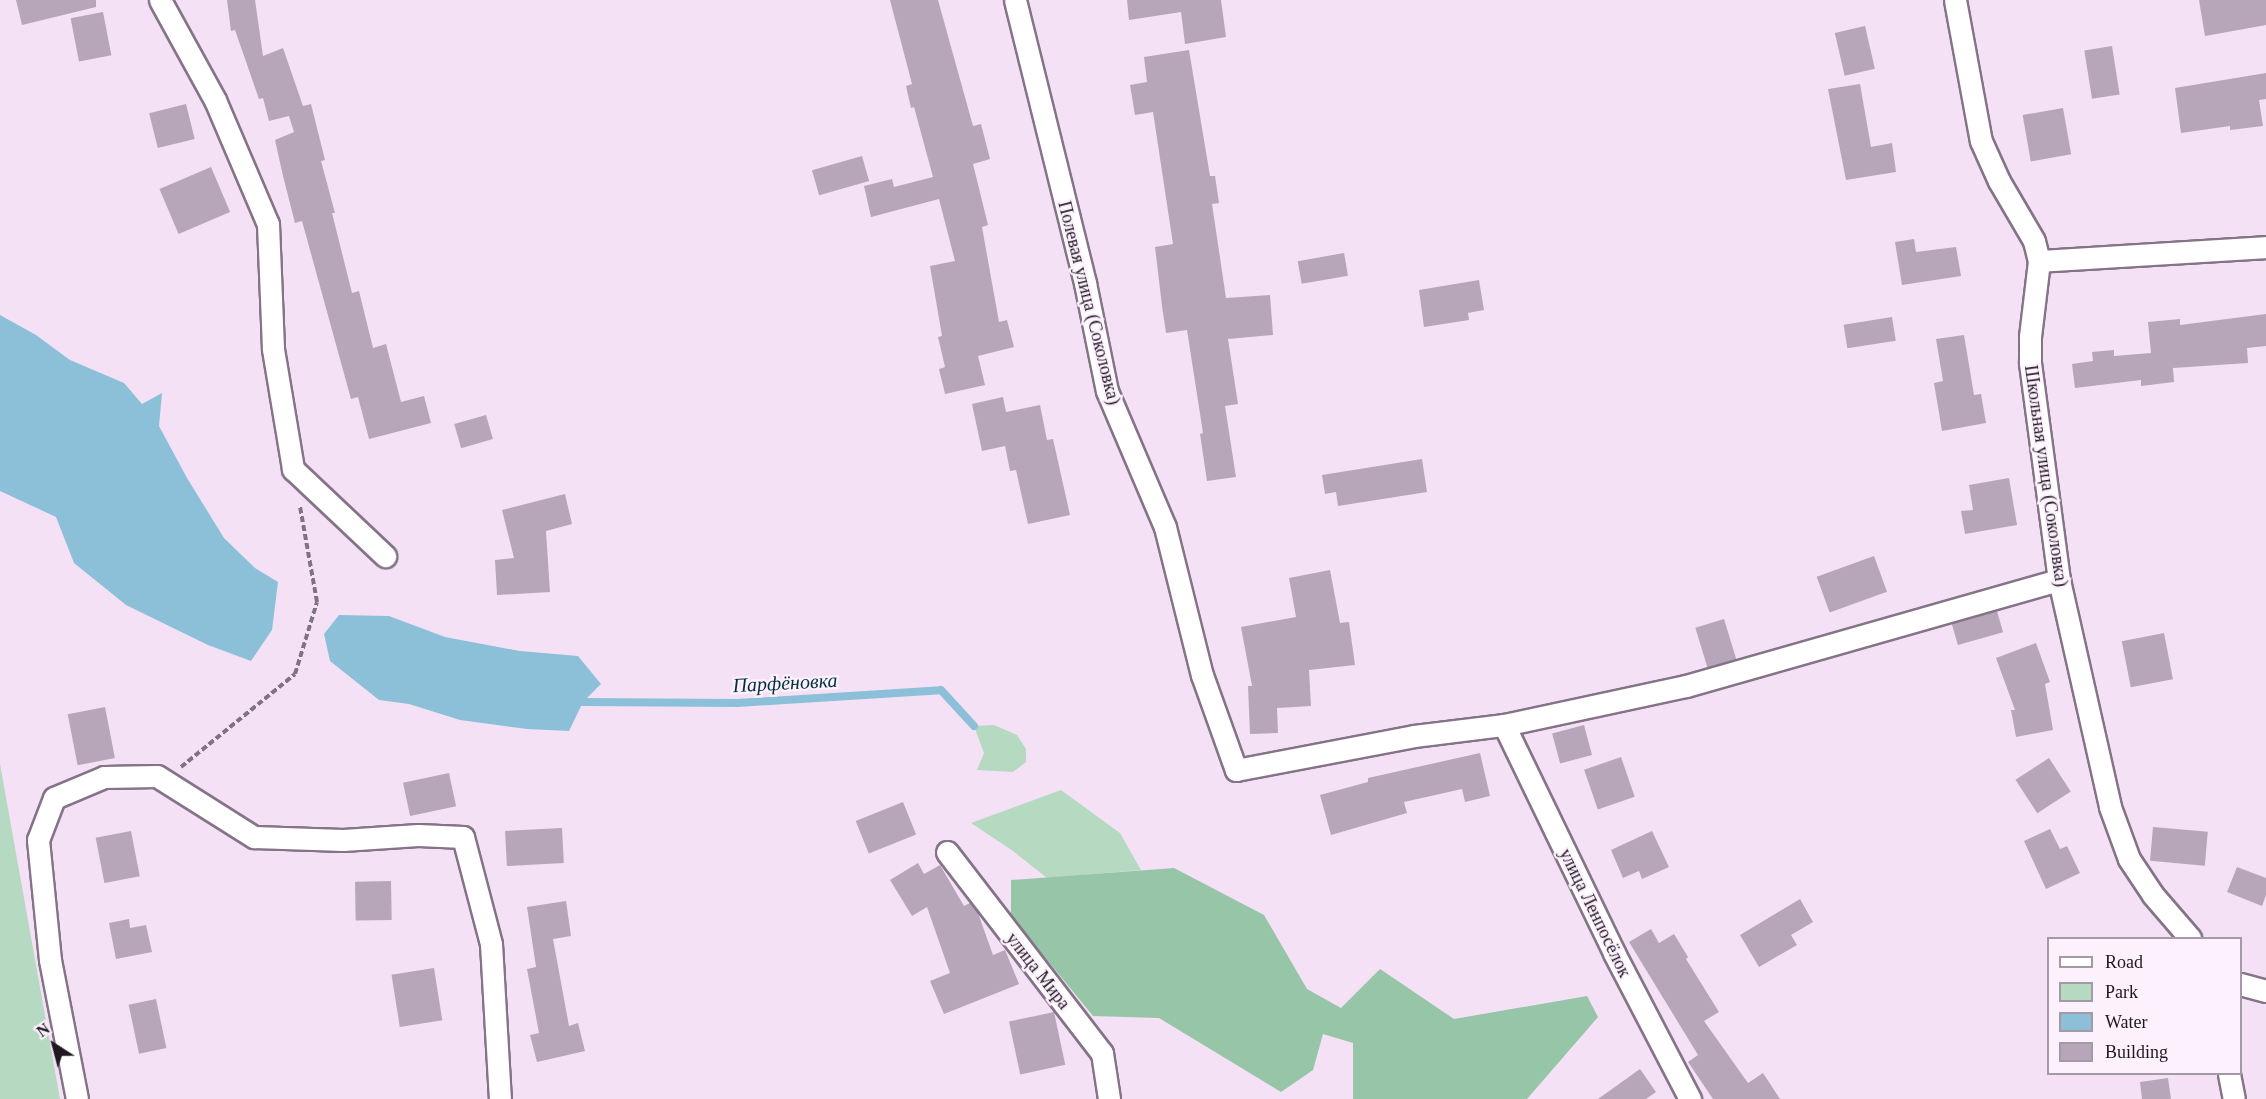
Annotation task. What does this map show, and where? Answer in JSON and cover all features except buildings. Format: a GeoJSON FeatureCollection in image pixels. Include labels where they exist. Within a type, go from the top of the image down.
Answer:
{"type":"FeatureCollection","features":[{"type":"Feature","properties":{"kind":"street"},"geometry":{"type":"LineString","coordinates":[[160,0],[215,100],[268,224],[273,349],[293,468],[385,556]]}},
{"type":"Feature","properties":{"kind":"street","name":"Полевая улица (Соколовка)"},"geometry":{"type":"LineString","coordinates":[[1015,0],[1085,282],[1107,391],[1165,527],[1202,675],[1236,770],[1414,736],[1504,725]]}},
{"type":"Feature","properties":{"kind":"street","name":"Школьная улица (Соколовка)"},"geometry":{"type":"LineString","coordinates":[[1955,0],[1981,141],[1999,181],[2034,241],[2039,261],[2030,336],[2030,363],[2059,580],[2110,807],[2128,858],[2152,895],[2188,937]]}},
{"type":"Feature","properties":{"kind":"street"},"geometry":{"type":"LineString","coordinates":[[2039,261],[2266,247]]}},
{"type":"Feature","properties":{"kind":"street"},"geometry":{"type":"LineString","coordinates":[[1504,725],[1686,686],[2059,580]]}},
{"type":"Feature","properties":{"kind":"street","name":"улица Ленпосёлок"},"geometry":{"type":"LineString","coordinates":[[1504,725],[1614,953],[1690,1099]]}},
{"type":"Feature","properties":{"kind":"street"},"geometry":{"type":"LineString","coordinates":[[77,1099],[50,960],[38,840],[54,798],[104,777],[157,776],[254,837],[344,840],[418,835],[463,837],[491,944],[500,1099]]}},
{"type":"Feature","properties":{"kind":"street","name":"улица Мира"},"geometry":{"type":"LineString","coordinates":[[947,852],[1102,1053],[1109,1099]]}},
{"type":"Feature","properties":{"kind":"street"},"geometry":{"type":"LineString","coordinates":[[2242,984],[2266,991]]}},
{"type":"Feature","properties":{"kind":"street"},"geometry":{"type":"LineString","coordinates":[[2229,1075],[2234,1099]]}},
{"type":"Feature","properties":{"kind":"path"},"geometry":{"type":"LineString","coordinates":[[164,781],[295,674],[317,602],[293,468]]}},
{"type":"Feature","properties":{"kind":"green space"},"geometry":{"type":"Polygon","coordinates":[[[994,725],[1017,735],[1026,749],[1026,762],[1013,772],[977,770],[984,753],[974,726],[994,725]]]}},
{"type":"Feature","properties":{"kind":"green space"},"geometry":{"type":"Polygon","coordinates":[[[0,764],[60,1099],[0,1099],[0,764]]]}},
{"type":"Feature","properties":{"kind":"green space"},"geometry":{"type":"Polygon","coordinates":[[[1061,790],[1120,833],[1141,870],[1047,878],[1013,851],[971,823],[1061,790]]]}},
{"type":"Feature","properties":{"kind":"green space"},"geometry":{"type":"Polygon","coordinates":[[[1174,868],[1264,915],[1307,989],[1341,1008],[1380,969],[1454,1019],[1587,996],[1598,1017],[1527,1099],[1353,1099],[1353,1043],[1323,1034],[1313,1070],[1281,1092],[1159,1018],[1093,1016],[1011,916],[1011,880],[1174,868]]]}},
{"type":"Feature","properties":{"kind":"water"},"geometry":{"type":"Polygon","coordinates":[[[0,315],[36,335],[70,360],[124,383],[142,404],[162,393],[159,426],[187,478],[224,538],[255,568],[278,582],[272,630],[251,661],[208,645],[126,605],[74,563],[56,517],[0,491],[0,315]]]}},
{"type":"Feature","properties":{"kind":"water"},"geometry":{"type":"Polygon","coordinates":[[[339,615],[389,616],[445,637],[520,651],[578,656],[601,684],[583,702],[569,731],[527,729],[460,720],[409,704],[379,700],[330,661],[324,634],[339,615]]]}},
{"type":"Feature","properties":{"kind":"waterway","name":"Парфёновка"},"geometry":{"type":"LineString","coordinates":[[583,702],[737,703],[941,690],[974,726]]}}]}
